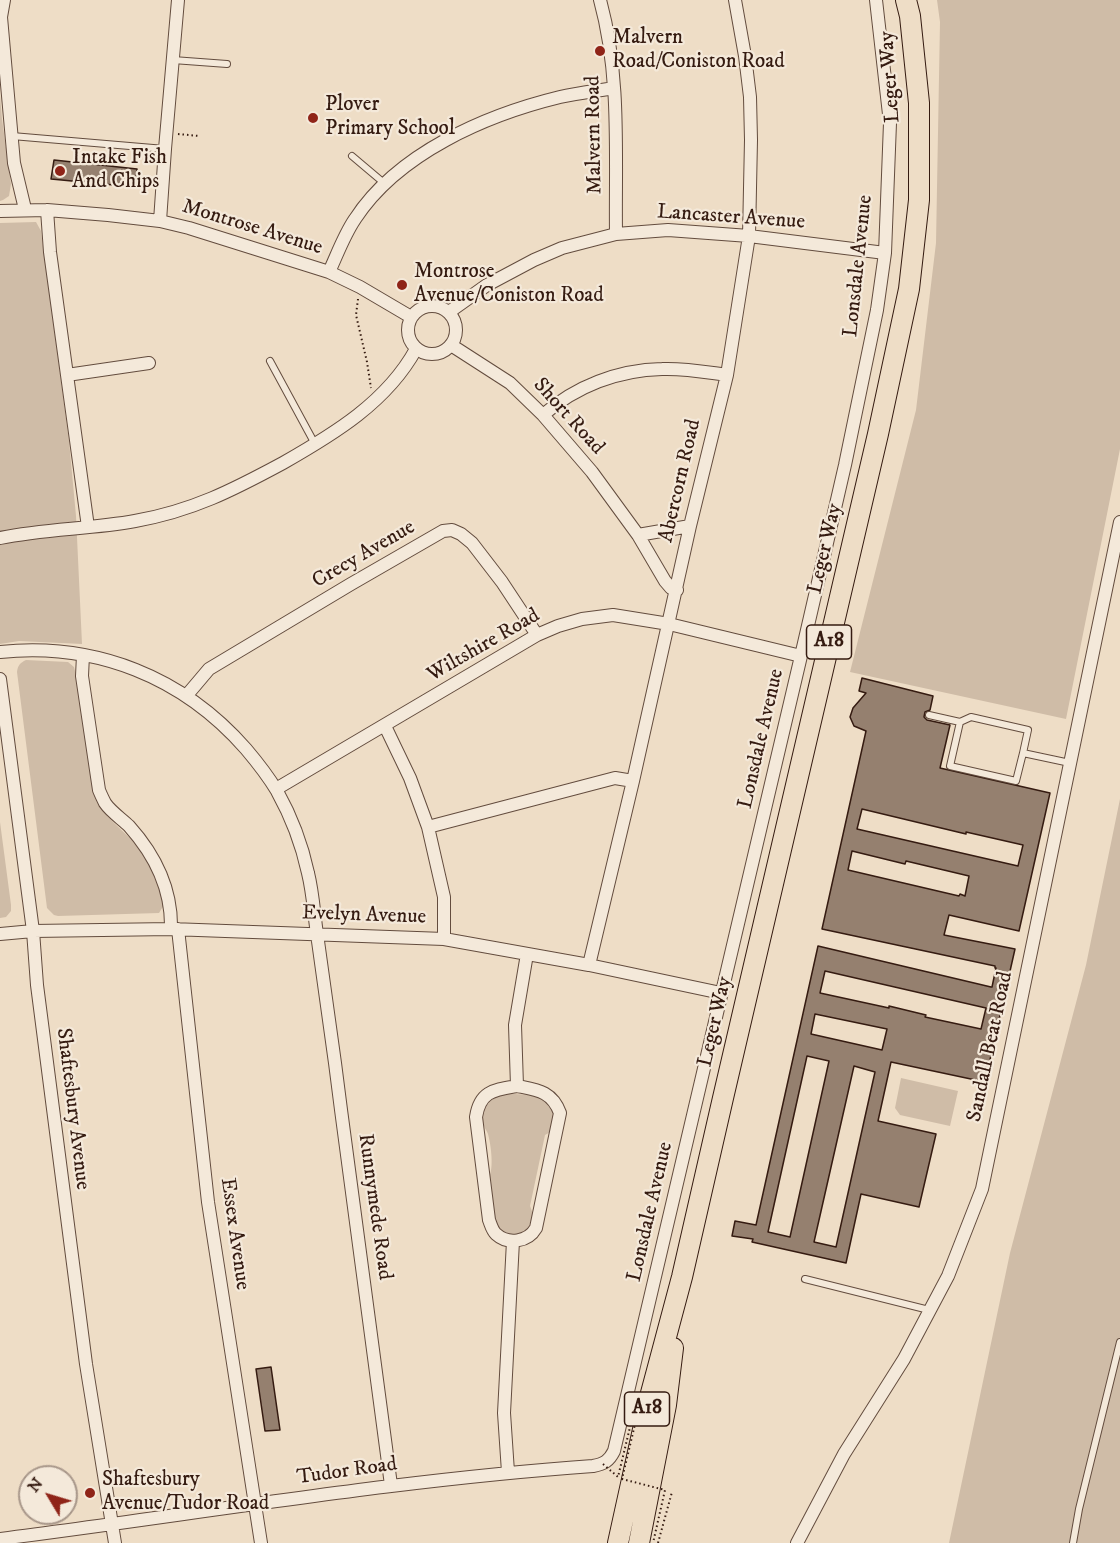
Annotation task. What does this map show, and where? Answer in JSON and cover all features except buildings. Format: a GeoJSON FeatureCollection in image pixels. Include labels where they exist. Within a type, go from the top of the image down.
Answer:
{"type":"FeatureCollection","features":[{"type":"Feature","properties":{"kind":"highway","name":"Leger Way"},"geometry":{"type":"LineString","coordinates":[[618,1543],[651,1393],[682,1277],[909,289],[919,200],[919,103],[910,16],[906,0]]}},
{"type":"Feature","properties":{"kind":"highway","name":"Leger Way"},"geometry":{"type":"LineString","coordinates":[[639,1543],[666,1405],[682,1277]]}},
{"type":"Feature","properties":{"kind":"street"},"geometry":{"type":"LineString","coordinates":[[4,0],[1,17],[14,163],[25,209]]}},
{"type":"Feature","properties":{"kind":"street"},"geometry":{"type":"LineString","coordinates":[[160,221],[178,0]]}},
{"type":"Feature","properties":{"kind":"street","name":"Malvern Road"},"geometry":{"type":"LineString","coordinates":[[600,0],[611,48],[616,111],[616,234]]}},
{"type":"Feature","properties":{"kind":"street","name":"Abercorn Road"},"geometry":{"type":"LineString","coordinates":[[589,965],[727,375],[749,236],[750,97],[735,0]]}},
{"type":"Feature","properties":{"kind":"street","name":"Lonsdale Avenue"},"geometry":{"type":"LineString","coordinates":[[598,1465],[610,1459],[614,1451],[801,656],[875,321],[885,253],[890,123],[876,0]]}},
{"type":"Feature","properties":{"kind":"street"},"geometry":{"type":"LineString","coordinates":[[329,272],[354,220],[384,183],[402,168],[440,144],[479,124],[518,109],[561,97],[614,88]]}},
{"type":"Feature","properties":{"kind":"street"},"geometry":{"type":"LineString","coordinates":[[47,210],[50,252],[88,527]]}},
{"type":"Feature","properties":{"kind":"street","name":"Montrose Avenue"},"geometry":{"type":"LineString","coordinates":[[0,211],[47,210],[160,221],[189,228],[329,272],[411,317]]}},
{"type":"Feature","properties":{"kind":"street","name":"Lancaster Avenue"},"geometry":{"type":"LineString","coordinates":[[449,312],[486,285],[534,260],[562,248],[616,234],[668,230],[749,236],[885,253]]}},
{"type":"Feature","properties":{"kind":"street"},"geometry":{"type":"LineString","coordinates":[[429,305],[442,307],[454,319],[456,327],[451,345],[444,351],[434,354],[426,354],[416,349],[410,342],[407,332],[411,317],[416,310],[429,305]]}},
{"type":"Feature","properties":{"kind":"street","name":"Short Road"},"geometry":{"type":"LineString","coordinates":[[451,345],[510,383],[543,415],[592,472],[638,535],[670,588],[677,590]]}},
{"type":"Feature","properties":{"kind":"street"},"geometry":{"type":"LineString","coordinates":[[0,538],[24,533],[136,521],[184,510],[208,501],[245,484],[342,427],[373,403],[410,360],[416,349]]}},
{"type":"Feature","properties":{"kind":"street"},"geometry":{"type":"LineString","coordinates":[[67,375],[149,363]]}},
{"type":"Feature","properties":{"kind":"street"},"geometry":{"type":"LineString","coordinates":[[543,415],[571,394],[594,383],[628,373],[685,369],[727,375]]}},
{"type":"Feature","properties":{"kind":"street","name":"Sandall Beat Road"},"geometry":{"type":"LineString","coordinates":[[797,1543],[844,1454],[904,1359],[948,1276],[982,1189],[1120,522]]}},
{"type":"Feature","properties":{"kind":"street"},"geometry":{"type":"LineString","coordinates":[[638,535],[690,526]]}},
{"type":"Feature","properties":{"kind":"street","name":"Crecy Avenue"},"geometry":{"type":"LineString","coordinates":[[187,695],[209,669],[443,531],[452,530],[472,543],[502,582],[537,635]]}},
{"type":"Feature","properties":{"kind":"street","name":"Wiltshire Road"},"geometry":{"type":"LineString","coordinates":[[276,789],[537,635],[582,619],[613,615],[669,624],[801,656]]}},
{"type":"Feature","properties":{"kind":"street","name":"Runnymede Road"},"geometry":{"type":"LineString","coordinates":[[0,652],[35,650],[106,660],[128,667],[187,695],[232,734],[276,789],[298,837],[306,865],[391,1485]]}},
{"type":"Feature","properties":{"kind":"street","name":"Essex Avenue"},"geometry":{"type":"LineString","coordinates":[[83,655],[82,676],[99,790],[106,805],[128,826],[151,855],[167,891],[175,929],[208,1202],[261,1543]]}},
{"type":"Feature","properties":{"kind":"street","name":"Shaftesbury Avenue"},"geometry":{"type":"LineString","coordinates":[[0,679],[86,1364],[115,1543]]}},
{"type":"Feature","properties":{"kind":"street"},"geometry":{"type":"LineString","coordinates":[[385,726],[410,778],[428,827],[444,897],[444,939]]}},
{"type":"Feature","properties":{"kind":"street"},"geometry":{"type":"LineString","coordinates":[[428,827],[615,778],[633,781]]}},
{"type":"Feature","properties":{"kind":"street","name":"Evelyn Avenue"},"geometry":{"type":"LineString","coordinates":[[0,934],[33,931],[175,929],[444,939],[589,965],[721,993]]}},
{"type":"Feature","properties":{"kind":"street"},"geometry":{"type":"LineString","coordinates":[[517,1086],[515,1025],[527,954]]}},
{"type":"Feature","properties":{"kind":"street"},"geometry":{"type":"LineString","coordinates":[[517,1086],[546,1093],[554,1100],[560,1113],[536,1228],[527,1238],[513,1241],[496,1234],[489,1220],[476,1117],[478,1107],[486,1094],[493,1090],[517,1086]]}},
{"type":"Feature","properties":{"kind":"street"},"geometry":{"type":"LineString","coordinates":[[508,1472],[504,1413],[513,1241]]}},
{"type":"Feature","properties":{"kind":"street","name":"Tudor Road"},"geometry":{"type":"LineString","coordinates":[[0,1539],[391,1485],[598,1465]]}},
{"type":"Feature","properties":{"kind":"lane"},"geometry":{"type":"LineString","coordinates":[[173,60],[227,64]]}},
{"type":"Feature","properties":{"kind":"lane"},"geometry":{"type":"LineString","coordinates":[[12,136],[165,149]]}},
{"type":"Feature","properties":{"kind":"lane"},"geometry":{"type":"LineString","coordinates":[[352,156],[384,183]]}},
{"type":"Feature","properties":{"kind":"lane"},"geometry":{"type":"LineString","coordinates":[[270,361],[316,444]]}},
{"type":"Feature","properties":{"kind":"lane"},"geometry":{"type":"LineString","coordinates":[[929,715],[960,722],[971,717],[1028,730],[1016,781],[950,766],[960,722]]}},
{"type":"Feature","properties":{"kind":"lane"},"geometry":{"type":"LineString","coordinates":[[1023,753],[1070,763]]}},
{"type":"Feature","properties":{"kind":"lane"},"geometry":{"type":"LineString","coordinates":[[805,1279],[930,1310]]}},
{"type":"Feature","properties":{"kind":"lane"},"geometry":{"type":"LineString","coordinates":[[1073,1543],[1079,1509],[1120,1342]]}},
{"type":"Feature","properties":{"kind":"path"},"geometry":{"type":"LineString","coordinates":[[166,133],[199,136]]}},
{"type":"Feature","properties":{"kind":"path"},"geometry":{"type":"LineString","coordinates":[[360,287],[356,315],[367,362],[373,403]]}},
{"type":"Feature","properties":{"kind":"path"},"geometry":{"type":"LineString","coordinates":[[598,1465],[618,1477],[632,1419],[636,1420],[622,1479],[665,1490],[652,1543]]}},
{"type":"Feature","properties":{"kind":"path"},"geometry":{"type":"LineString","coordinates":[[658,1543],[672,1492]]}},
{"type":"Feature","properties":{"kind":"shaded area"},"geometry":{"type":"Polygon","coordinates":[[[937,0],[1120,0],[1120,449],[1066,719],[850,672],[916,410],[936,243],[940,22],[937,0]]]}},
{"type":"Feature","properties":{"kind":"shaded area"},"geometry":{"type":"Polygon","coordinates":[[[0,95],[11,184],[9,196],[0,201],[0,95]]]}},
{"type":"Feature","properties":{"kind":"shaded area"},"geometry":{"type":"Polygon","coordinates":[[[36,222],[41,231],[69,441],[76,516],[82,644],[19,641],[0,644],[0,223],[36,222]]]}},
{"type":"Feature","properties":{"kind":"shaded area"},"geometry":{"type":"Polygon","coordinates":[[[26,660],[68,662],[74,667],[93,792],[107,816],[142,850],[158,880],[164,905],[159,913],[58,916],[47,908],[17,672],[20,664],[26,660]]]}},
{"type":"Feature","properties":{"kind":"shaded area"},"geometry":{"type":"Polygon","coordinates":[[[1120,799],[1120,1543],[949,1543],[1010,1253],[1086,965],[1120,799]]]}},
{"type":"Feature","properties":{"kind":"shaded area"},"geometry":{"type":"Polygon","coordinates":[[[0,822],[11,911],[6,917],[0,918],[0,822]]]}},
{"type":"Feature","properties":{"kind":"shaded area"},"geometry":{"type":"Polygon","coordinates":[[[901,1078],[958,1091],[950,1126],[900,1115],[895,1108],[901,1078]]]}},
{"type":"Feature","properties":{"kind":"shaded area"},"geometry":{"type":"Polygon","coordinates":[[[504,1094],[535,1096],[542,1099],[552,1108],[554,1116],[552,1131],[545,1135],[530,1206],[533,1214],[531,1221],[526,1231],[516,1235],[507,1234],[500,1229],[493,1214],[489,1177],[491,1150],[483,1120],[487,1105],[494,1098],[504,1094]]]}},
{"type":"Feature","properties":{"kind":"place","name":"Malvern Road/Coniston Road"},"geometry":{"type":"Point","coordinates":[600,51]}},
{"type":"Feature","properties":{"kind":"place","name":"Plover Primary School"},"geometry":{"type":"Point","coordinates":[313,118]}},
{"type":"Feature","properties":{"kind":"place","name":"Intake Fish And Chips"},"geometry":{"type":"Point","coordinates":[60,171]}},
{"type":"Feature","properties":{"kind":"place","name":"Montrose Avenue/Coniston Road"},"geometry":{"type":"Point","coordinates":[402,285]}},
{"type":"Feature","properties":{"kind":"place","name":"Shaftesbury Avenue/Tudor Road"},"geometry":{"type":"Point","coordinates":[90,1493]}}]}
